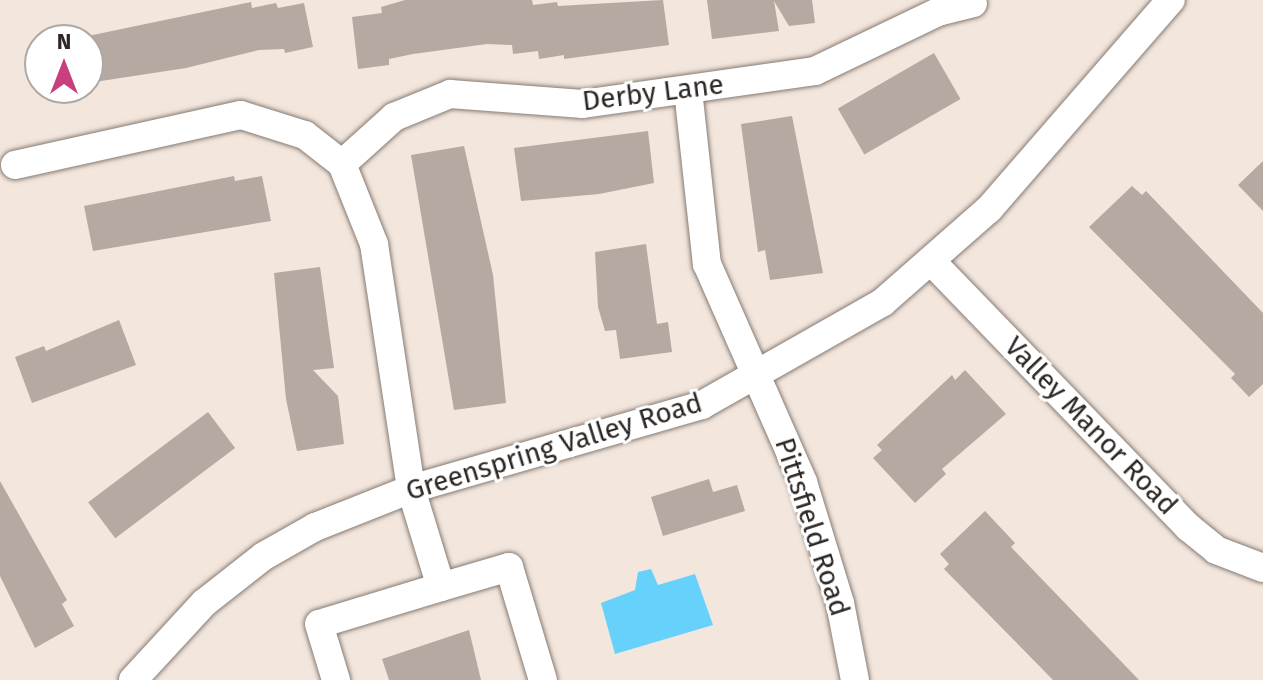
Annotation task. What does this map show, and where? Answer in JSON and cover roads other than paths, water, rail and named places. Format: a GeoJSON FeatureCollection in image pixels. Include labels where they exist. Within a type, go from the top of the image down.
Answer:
{"type":"FeatureCollection","features":[{"type":"Feature","properties":{"kind":"street","name":"Greenspring Valley Road"},"geometry":{"type":"LineString","coordinates":[[133,680],[178,626],[264,556],[315,527],[411,489],[626,430],[702,405],[759,376],[883,302],[933,263],[989,209],[1171,0]]}},
{"type":"Feature","properties":{"kind":"street","name":"Derby Lane"},"geometry":{"type":"LineString","coordinates":[[342,164],[394,117],[450,94],[583,104],[815,71],[938,12],[973,3]]}},
{"type":"Feature","properties":{"kind":"street","name":"Pittsfield Road"},"geometry":{"type":"LineString","coordinates":[[688,90],[707,264],[720,302],[759,376],[817,524],[855,680]]}},
{"type":"Feature","properties":{"kind":"street"},"geometry":{"type":"LineString","coordinates":[[15,165],[241,115],[305,135],[342,164],[374,244],[411,489],[441,587]]}},
{"type":"Feature","properties":{"kind":"street","name":"Valley Manor Road"},"geometry":{"type":"LineString","coordinates":[[933,263],[1188,527],[1216,550],[1263,568]]}},
{"type":"Feature","properties":{"kind":"street"},"geometry":{"type":"LineString","coordinates":[[336,680],[319,624],[509,567],[543,680]]}},
{"type":"Feature","properties":{"kind":"water"},"geometry":{"type":"Polygon","coordinates":[[[651,569],[658,585],[695,574],[713,625],[615,654],[601,603],[635,590],[638,572],[651,569]]]}}]}
